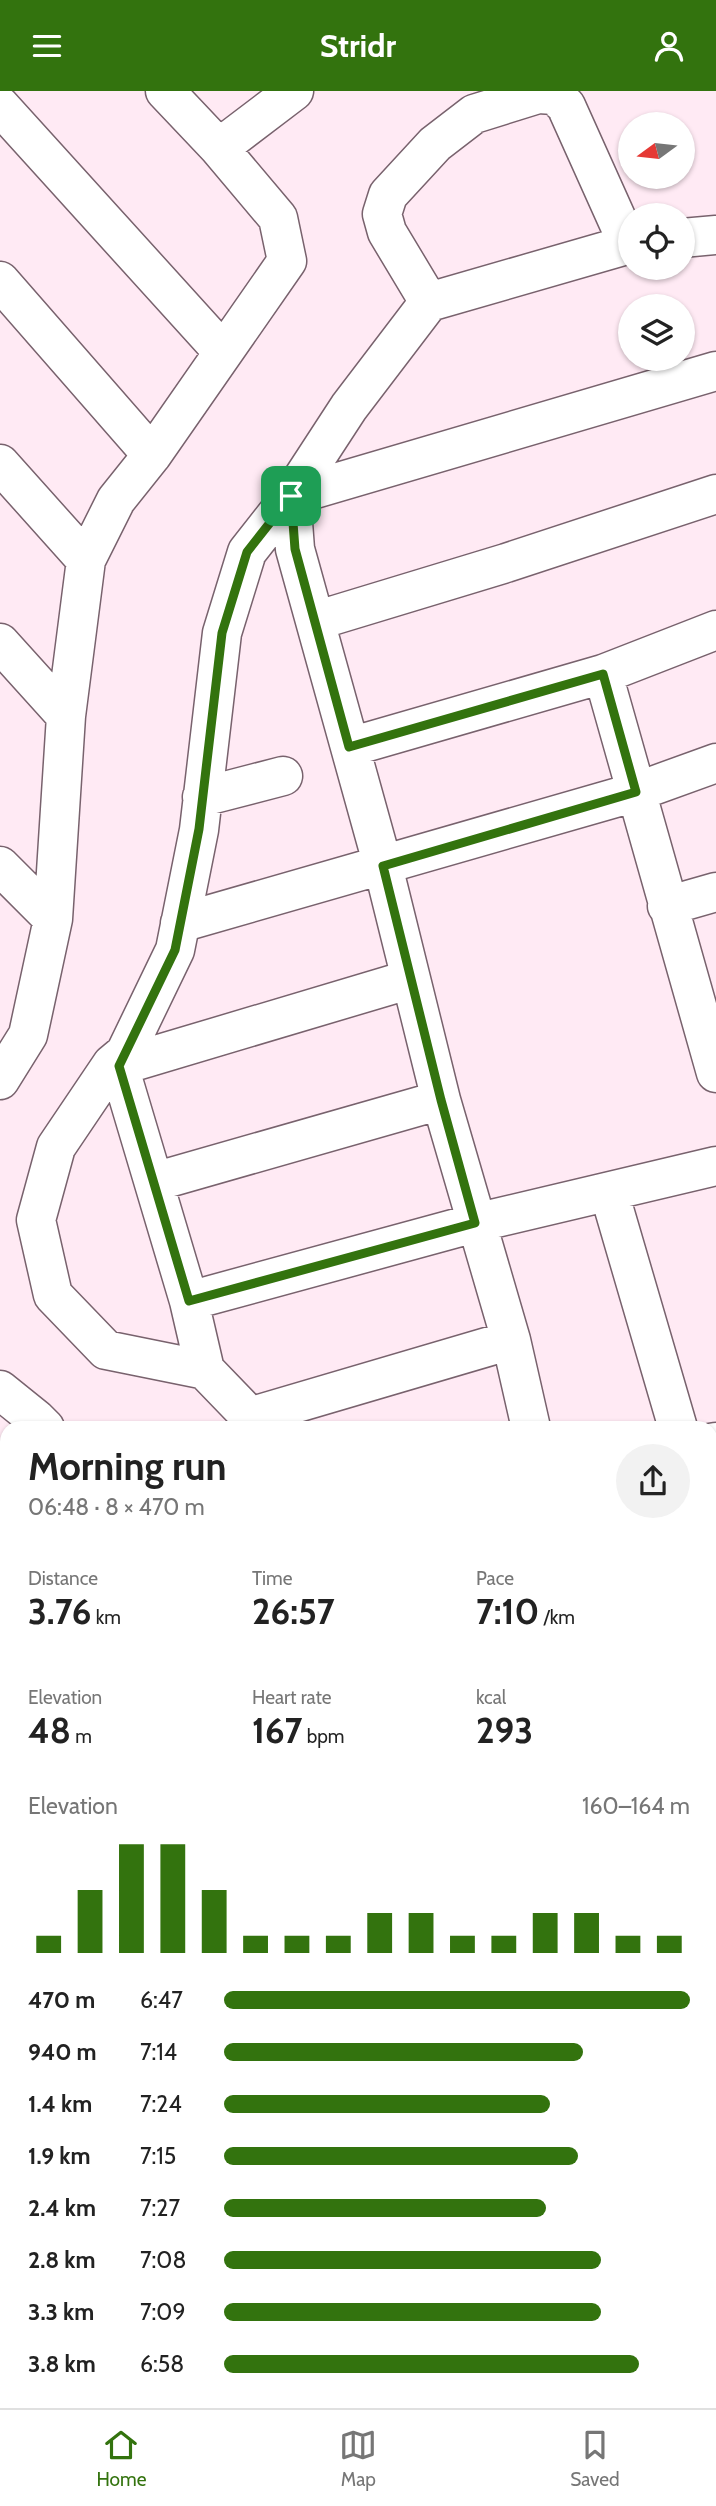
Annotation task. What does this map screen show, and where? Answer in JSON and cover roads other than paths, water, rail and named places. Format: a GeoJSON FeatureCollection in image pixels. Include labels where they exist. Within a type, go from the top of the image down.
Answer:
{"type":"FeatureCollection","features":[{"type":"Feature","properties":{"kind":"street"},"geometry":{"type":"LineString","coordinates":[[0,1080],[28,1035],[53,919],[66,716],[86,560],[116,500],[152,455],[287,261],[278,218],[219,148],[165,91]]}},
{"type":"Feature","properties":{"kind":"street"},"geometry":{"type":"LineString","coordinates":[[219,148],[294,91]]}},
{"type":"Feature","properties":{"kind":"street"},"geometry":{"type":"LineString","coordinates":[[429,302],[387,232],[382,215],[388,195],[435,144],[474,114],[538,94],[555,95],[566,106],[618,220]]}},
{"type":"Feature","properties":{"kind":"street"},"geometry":{"type":"LineString","coordinates":[[0,106],[223,352]]}},
{"type":"Feature","properties":{"kind":"street"},"geometry":{"type":"LineString","coordinates":[[695,237],[716,235]]}},
{"type":"Feature","properties":{"kind":"street"},"geometry":{"type":"LineString","coordinates":[[253,1421],[205,1370],[189,1301],[121,1060],[175,950],[199,829],[222,633],[247,552],[291,496],[349,407],[429,302],[618,247]]}},
{"type":"Feature","properties":{"kind":"street"},"geometry":{"type":"LineString","coordinates":[[0,281],[152,455]]}},
{"type":"Feature","properties":{"kind":"street"},"geometry":{"type":"LineString","coordinates":[[291,496],[716,371]]}},
{"type":"Feature","properties":{"kind":"street"},"geometry":{"type":"LineString","coordinates":[[0,464],[86,560]]}},
{"type":"Feature","properties":{"kind":"street"},"geometry":{"type":"LineString","coordinates":[[315,621],[506,563],[716,493]]}},
{"type":"Feature","properties":{"kind":"street"},"geometry":{"type":"LineString","coordinates":[[291,496],[295,549],[383,866],[441,1100],[511,1340],[529,1421]]}},
{"type":"Feature","properties":{"kind":"street"},"geometry":{"type":"LineString","coordinates":[[349,747],[603,674],[716,629]]}},
{"type":"Feature","properties":{"kind":"street"},"geometry":{"type":"LineString","coordinates":[[0,643],[66,716]]}},
{"type":"Feature","properties":{"kind":"street"},"geometry":{"type":"LineString","coordinates":[[603,674],[667,906],[706,994],[716,1073]]}},
{"type":"Feature","properties":{"kind":"street"},"geometry":{"type":"LineString","coordinates":[[180,923],[636,792],[716,763]]}},
{"type":"Feature","properties":{"kind":"street"},"geometry":{"type":"LineString","coordinates":[[202,797],[284,776]]}},
{"type":"Feature","properties":{"kind":"street"},"geometry":{"type":"LineString","coordinates":[[0,866],[53,919]]}},
{"type":"Feature","properties":{"kind":"street"},"geometry":{"type":"LineString","coordinates":[[667,906],[716,892]]}},
{"type":"Feature","properties":{"kind":"street"},"geometry":{"type":"LineString","coordinates":[[205,1370],[106,1350],[53,1295],[36,1220],[56,1147],[111,1064],[411,979]]}},
{"type":"Feature","properties":{"kind":"street"},"geometry":{"type":"LineString","coordinates":[[154,1182],[441,1100]]}},
{"type":"Feature","properties":{"kind":"street"},"geometry":{"type":"LineString","coordinates":[[189,1301],[475,1223],[716,1166]]}},
{"type":"Feature","properties":{"kind":"street"},"geometry":{"type":"LineString","coordinates":[[609,1192],[676,1421]]}},
{"type":"Feature","properties":{"kind":"street"},"geometry":{"type":"LineString","coordinates":[[261,1421],[511,1340]]}},
{"type":"Feature","properties":{"kind":"street"},"geometry":{"type":"LineString","coordinates":[[0,1390],[37,1421]]}}]}
